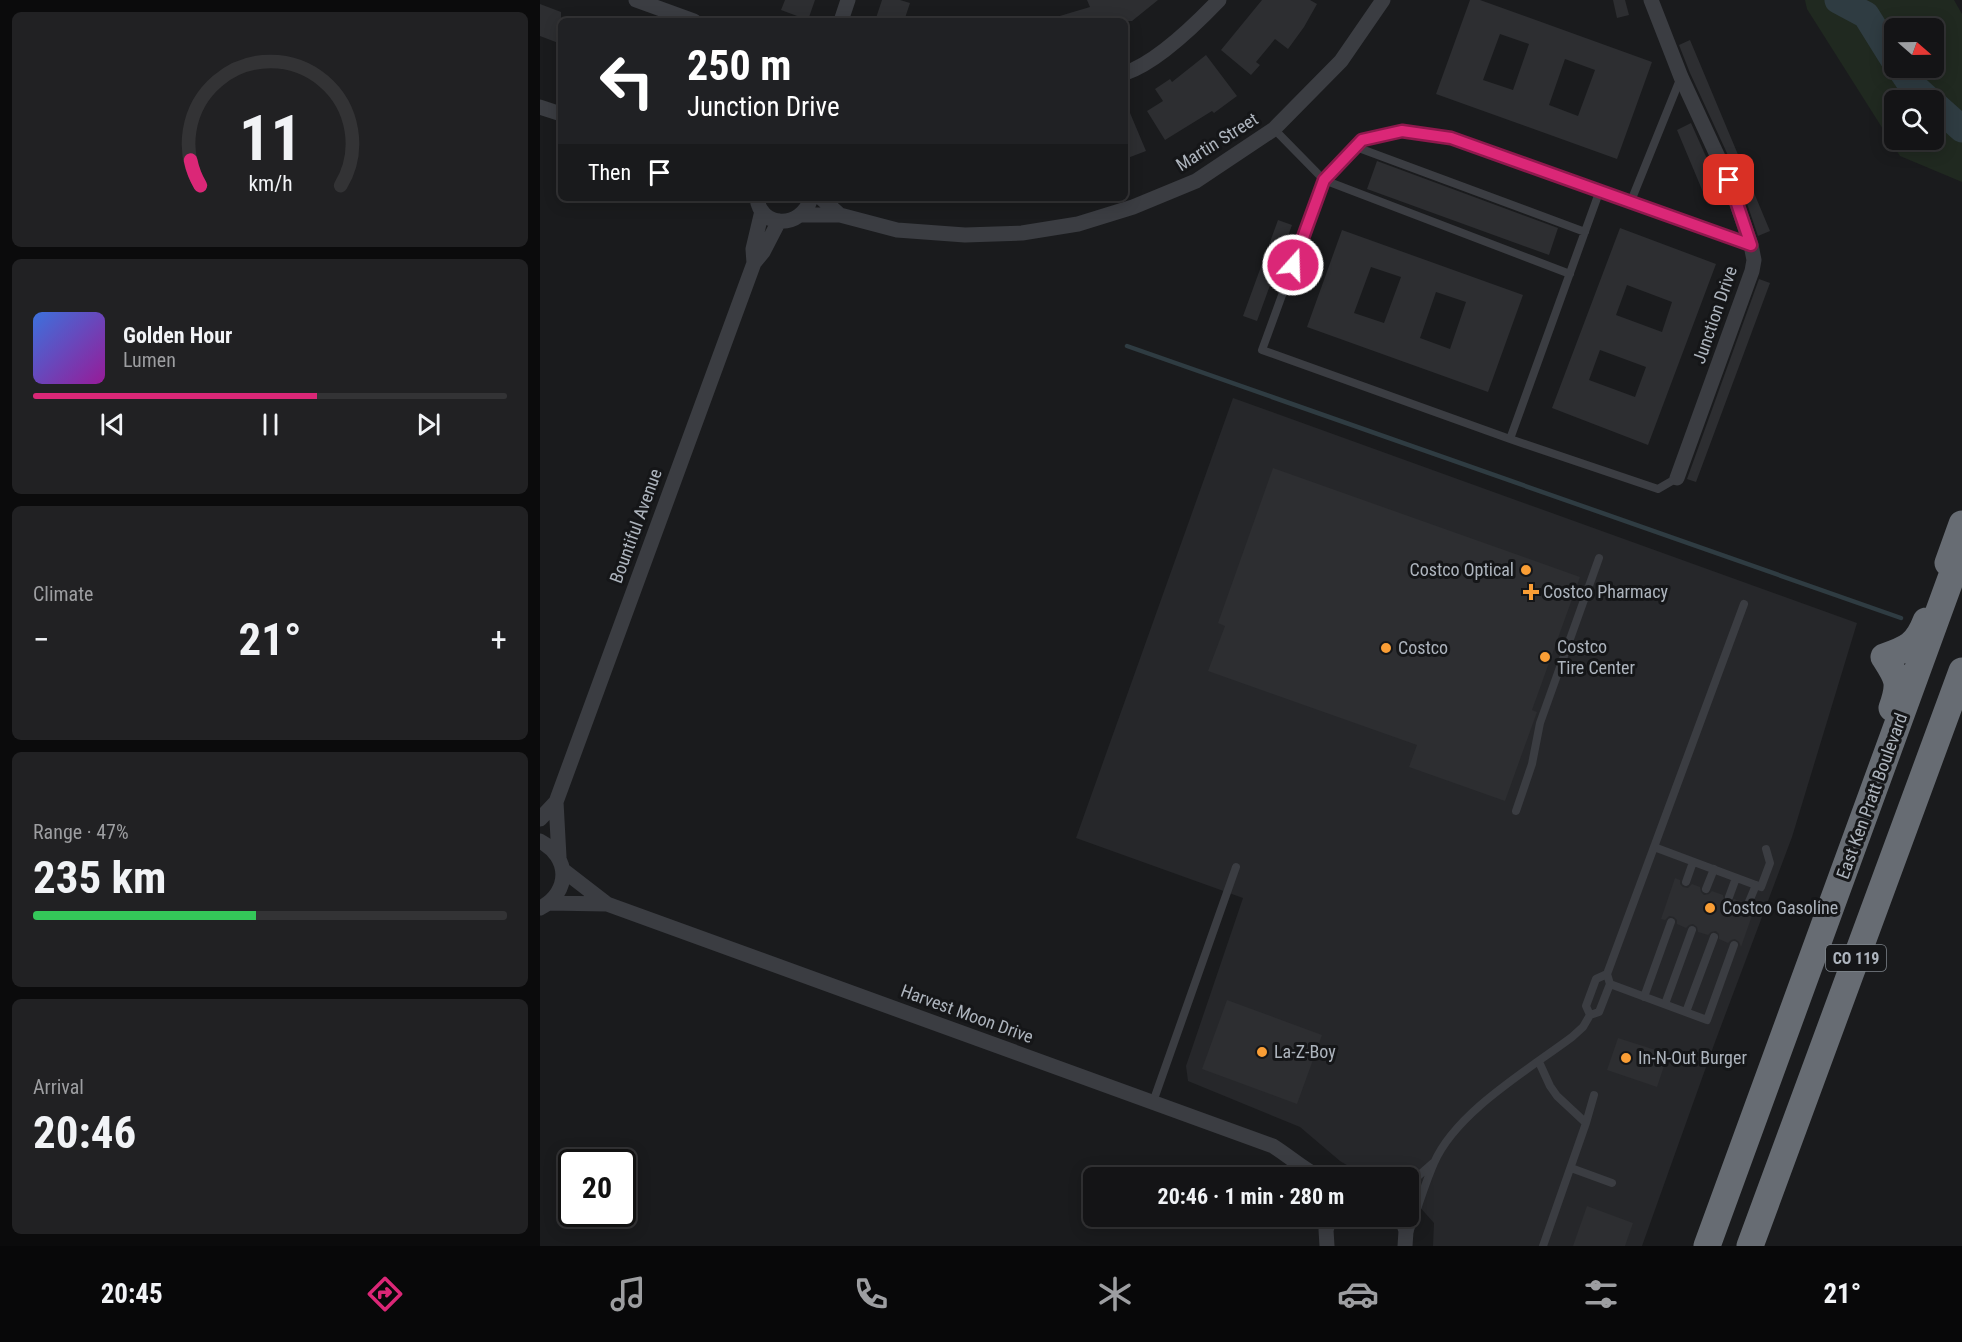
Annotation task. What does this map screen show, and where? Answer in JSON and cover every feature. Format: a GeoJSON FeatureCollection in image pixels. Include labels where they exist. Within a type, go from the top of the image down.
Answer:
{"type":"FeatureCollection","features":[{"type":"Feature","properties":{"kind":"highway"},"geometry":{"type":"LineString","coordinates":[[1877,780],[1874,758],[1899,690],[1896,675],[1884,657],[1908,648],[1922,632],[1962,524]]}},
{"type":"Feature","properties":{"kind":"highway","name":"East Ken Pratt Boulevard"},"geometry":{"type":"LineString","coordinates":[[1707,1246],[1962,548]]}},
{"type":"Feature","properties":{"kind":"highway","name":"CO 119"},"geometry":{"type":"LineString","coordinates":[[1749,1246],[1962,671]]}},
{"type":"Feature","properties":{"kind":"street"},"geometry":{"type":"LineString","coordinates":[[636,0],[685,18]]}},
{"type":"Feature","properties":{"kind":"street"},"geometry":{"type":"LineString","coordinates":[[842,18],[848,0]]}},
{"type":"Feature","properties":{"kind":"street"},"geometry":{"type":"LineString","coordinates":[[1128,72],[1139,69],[1196,24],[1219,0]]}},
{"type":"Feature","properties":{"kind":"street","name":"Martin Street"},"geometry":{"type":"LineString","coordinates":[[779,221],[794,220],[802,215],[840,215],[897,230],[965,235],[1022,233],[1078,224],[1133,207],[1196,181],[1274,129],[1341,61],[1383,0]]}},
{"type":"Feature","properties":{"kind":"street","name":"Junction Drive"},"geometry":{"type":"LineString","coordinates":[[1651,0],[1681,76],[1729,180],[1754,260],[1677,478]]}},
{"type":"Feature","properties":{"kind":"street"},"geometry":{"type":"LineString","coordinates":[[540,107],[558,113]]}},
{"type":"Feature","properties":{"kind":"street"},"geometry":{"type":"LineString","coordinates":[[802,215],[809,207],[810,201]]}},
{"type":"Feature","properties":{"kind":"street","name":"Martin Street"},"geometry":{"type":"LineString","coordinates":[[824,201],[840,215]]}},
{"type":"Feature","properties":{"kind":"street"},"geometry":{"type":"LineString","coordinates":[[754,263],[763,252],[779,221],[768,217],[757,203]]}},
{"type":"Feature","properties":{"kind":"street"},"geometry":{"type":"LineString","coordinates":[[754,263],[757,203]]}},
{"type":"Feature","properties":{"kind":"street","name":"Bountiful Avenue"},"geometry":{"type":"LineString","coordinates":[[556,801],[754,263]]}},
{"type":"Feature","properties":{"kind":"street"},"geometry":{"type":"LineString","coordinates":[[540,819],[556,801]]}},
{"type":"Feature","properties":{"kind":"street"},"geometry":{"type":"LineString","coordinates":[[545,906],[557,894],[562,882],[556,838],[556,801]]}},
{"type":"Feature","properties":{"kind":"street"},"geometry":{"type":"LineString","coordinates":[[540,841],[552,848],[561,864],[608,904]]}},
{"type":"Feature","properties":{"kind":"street"},"geometry":{"type":"LineString","coordinates":[[545,906],[608,904]]}},
{"type":"Feature","properties":{"kind":"street","name":"Harvest Moon Drive"},"geometry":{"type":"LineString","coordinates":[[608,904],[1273,1146],[1304,1167]]}},
{"type":"Feature","properties":{"kind":"street"},"geometry":{"type":"LineString","coordinates":[[1327,1227],[1327,1246]]}},
{"type":"Feature","properties":{"kind":"street"},"geometry":{"type":"LineString","coordinates":[[1405,1227],[1406,1244]]}},
{"type":"Feature","properties":{"kind":"lane"},"geometry":{"type":"LineString","coordinates":[[1631,201],[1681,76]]}},
{"type":"Feature","properties":{"kind":"lane"},"geometry":{"type":"LineString","coordinates":[[1274,129],[1324,180],[1570,274]]}},
{"type":"Feature","properties":{"kind":"lane"},"geometry":{"type":"LineString","coordinates":[[1677,478],[1658,489],[1510,439],[1262,350],[1324,180],[1362,140],[1402,131],[1451,138],[1751,245]]}},
{"type":"Feature","properties":{"kind":"lane"},"geometry":{"type":"LineString","coordinates":[[1356,147],[1585,232]]}},
{"type":"Feature","properties":{"kind":"lane"},"geometry":{"type":"LineString","coordinates":[[1510,439],[1600,190]]}},
{"type":"Feature","properties":{"kind":"lane"},"geometry":{"type":"LineString","coordinates":[[1516,811],[1532,764],[1540,723],[1599,558]]}},
{"type":"Feature","properties":{"kind":"lane"},"geometry":{"type":"LineString","coordinates":[[1406,1244],[1434,1162],[1443,1146],[1469,1115],[1572,1037],[1583,1027],[1590,1015],[1599,1012],[1610,984],[1607,974],[1744,604]]}},
{"type":"Feature","properties":{"kind":"lane"},"geometry":{"type":"LineString","coordinates":[[1654,847],[1758,886]]}},
{"type":"Feature","properties":{"kind":"lane"},"geometry":{"type":"LineString","coordinates":[[1748,904],[1770,863],[1766,849]]}},
{"type":"Feature","properties":{"kind":"lane"},"geometry":{"type":"LineString","coordinates":[[1686,882],[1693,862]]}},
{"type":"Feature","properties":{"kind":"lane"},"geometry":{"type":"LineString","coordinates":[[1153,1102],[1236,867]]}},
{"type":"Feature","properties":{"kind":"lane"},"geometry":{"type":"LineString","coordinates":[[1706,889],[1714,869]]}},
{"type":"Feature","properties":{"kind":"lane"},"geometry":{"type":"LineString","coordinates":[[1729,897],[1736,878]]}},
{"type":"Feature","properties":{"kind":"lane"},"geometry":{"type":"LineString","coordinates":[[1644,996],[1671,922]]}},
{"type":"Feature","properties":{"kind":"lane"},"geometry":{"type":"LineString","coordinates":[[1665,1004],[1692,930]]}},
{"type":"Feature","properties":{"kind":"lane"},"geometry":{"type":"LineString","coordinates":[[1686,1012],[1714,937]]}},
{"type":"Feature","properties":{"kind":"lane"},"geometry":{"type":"LineString","coordinates":[[1610,984],[1707,1020],[1734,945]]}},
{"type":"Feature","properties":{"kind":"lane"},"geometry":{"type":"LineString","coordinates":[[1590,1015],[1586,1006],[1596,980],[1607,974]]}},
{"type":"Feature","properties":{"kind":"lane"},"geometry":{"type":"LineString","coordinates":[[1539,1062],[1557,1096],[1586,1123]]}},
{"type":"Feature","properties":{"kind":"lane"},"geometry":{"type":"LineString","coordinates":[[1543,1246],[1594,1095]]}},
{"type":"Feature","properties":{"kind":"lane"},"geometry":{"type":"LineString","coordinates":[[1419,1175],[1434,1162]]}},
{"type":"Feature","properties":{"kind":"lane"},"geometry":{"type":"LineString","coordinates":[[1571,1168],[1612,1182]]}},
{"type":"Feature","properties":{"kind":"shaded area"},"geometry":{"type":"Polygon","coordinates":[[[1805,0],[1954,0],[1962,14],[1962,182],[1900,156],[1896,150],[1944,150],[1944,90],[1884,90],[1884,131],[1807,9],[1805,0]]]}},
{"type":"Feature","properties":{"kind":"shaded area"},"geometry":{"type":"Polygon","coordinates":[[[1233,398],[1857,623],[1792,837],[1642,1246],[1433,1246],[1434,1223],[1419,1206],[1419,1167],[1350,1167],[1300,1127],[1188,1081],[1186,1066],[1243,898],[1076,838],[1233,398]]]}},
{"type":"Feature","properties":{"kind":"building"},"geometry":{"type":"Polygon","coordinates":[[[785,0],[815,0],[809,18],[781,10],[785,0]]]}},
{"type":"Feature","properties":{"kind":"building"},"geometry":{"type":"Polygon","coordinates":[[[882,0],[900,0],[910,3],[905,18],[876,18],[882,0]]]}},
{"type":"Feature","properties":{"kind":"building"},"geometry":{"type":"Polygon","coordinates":[[[1087,0],[1158,0],[1132,21],[1128,21],[1128,18],[1053,18],[1090,7],[1087,0]]]}},
{"type":"Feature","properties":{"kind":"building"},"geometry":{"type":"Polygon","coordinates":[[[1262,0],[1310,0],[1317,4],[1288,49],[1275,39],[1256,62],[1260,65],[1251,75],[1221,50],[1262,0]]]}},
{"type":"Feature","properties":{"kind":"building"},"geometry":{"type":"Polygon","coordinates":[[[1470,0],[1480,0],[1652,62],[1617,159],[1436,94],[1470,0]],[[1500,34],[1483,80],[1513,90],[1529,44],[1500,34]],[[1565,59],[1549,105],[1578,116],[1595,70],[1565,59]]]}},
{"type":"Feature","properties":{"kind":"building"},"geometry":{"type":"Polygon","coordinates":[[[1613,0],[1625,0],[1629,15],[1617,18],[1613,0]]]}},
{"type":"Feature","properties":{"kind":"building"},"geometry":{"type":"Polygon","coordinates":[[[540,4],[561,12],[561,18],[558,18],[558,43],[540,36],[540,4]]]}},
{"type":"Feature","properties":{"kind":"building"},"geometry":{"type":"Polygon","coordinates":[[[1690,40],[1770,231],[1758,236],[1738,177],[1679,45],[1690,40]]]}},
{"type":"Feature","properties":{"kind":"building"},"geometry":{"type":"Polygon","coordinates":[[[1206,55],[1237,96],[1214,113],[1212,111],[1165,140],[1147,111],[1163,101],[1155,89],[1170,79],[1172,82],[1206,55]]]}},
{"type":"Feature","properties":{"kind":"building"},"geometry":{"type":"Polygon","coordinates":[[[1128,108],[1146,151],[1128,158],[1128,108]]]}},
{"type":"Feature","properties":{"kind":"building"},"geometry":{"type":"Polygon","coordinates":[[[1691,123],[1724,197],[1708,204],[1677,130],[1691,123]]]}},
{"type":"Feature","properties":{"kind":"building"},"geometry":{"type":"Polygon","coordinates":[[[1377,161],[1558,228],[1549,255],[1367,189],[1377,161]]]}},
{"type":"Feature","properties":{"kind":"building"},"geometry":{"type":"Polygon","coordinates":[[[1278,220],[1292,225],[1257,321],[1243,316],[1278,220]]]}},
{"type":"Feature","properties":{"kind":"building"},"geometry":{"type":"Polygon","coordinates":[[[1620,228],[1716,264],[1648,445],[1552,408],[1620,228]],[[1627,285],[1616,315],[1662,332],[1672,302],[1627,285]],[[1600,350],[1589,380],[1635,397],[1646,367],[1600,350]]]}},
{"type":"Feature","properties":{"kind":"building"},"geometry":{"type":"Polygon","coordinates":[[[1342,230],[1523,295],[1488,392],[1307,327],[1342,230]],[[1371,267],[1354,313],[1384,323],[1401,277],[1371,267]],[[1436,292],[1420,338],[1450,349],[1466,302],[1436,292]]]}},
{"type":"Feature","properties":{"kind":"building"},"geometry":{"type":"Polygon","coordinates":[[[1759,279],[1770,283],[1696,482],[1687,479],[1759,279]]]}},
{"type":"Feature","properties":{"kind":"building","name":"Costco"},"geometry":{"type":"Polygon","coordinates":[[[1273,468],[1580,577],[1532,710],[1537,712],[1505,801],[1409,767],[1417,745],[1208,671],[1225,626],[1218,623],[1273,468]]]}},
{"type":"Feature","properties":{"kind":"building"},"geometry":{"type":"Polygon","coordinates":[[[1675,878],[1680,880],[1683,887],[1688,888],[1692,884],[1700,887],[1704,895],[1712,891],[1723,895],[1724,900],[1728,903],[1734,899],[1742,902],[1746,910],[1755,907],[1741,947],[1735,939],[1728,943],[1719,939],[1716,931],[1708,935],[1698,932],[1697,927],[1693,924],[1686,928],[1677,924],[1674,917],[1661,919],[1675,878]]]}},
{"type":"Feature","properties":{"kind":"building","name":"La-Z-Boy"},"geometry":{"type":"Polygon","coordinates":[[[1227,1000],[1322,1035],[1297,1104],[1202,1069],[1227,1000]]]}},
{"type":"Feature","properties":{"kind":"building"},"geometry":{"type":"Polygon","coordinates":[[[1618,1038],[1668,1054],[1657,1087],[1607,1070],[1618,1038]]]}},
{"type":"Feature","properties":{"kind":"building"},"geometry":{"type":"Polygon","coordinates":[[[1587,1206],[1633,1223],[1625,1246],[1573,1246],[1587,1206]]]}},
{"type":"Feature","properties":{"kind":"waterway"},"geometry":{"type":"LineString","coordinates":[[1838,0],[1866,15],[1884,44]]}},
{"type":"Feature","properties":{"kind":"waterway"},"geometry":{"type":"LineString","coordinates":[[1907,78],[1918,90]]}},
{"type":"Feature","properties":{"kind":"waterway"},"geometry":{"type":"LineString","coordinates":[[1944,113],[1962,129]]}},
{"type":"Feature","properties":{"kind":"waterway"},"geometry":{"type":"LineString","coordinates":[[1127,346],[1901,618]]}},
{"type":"Feature","properties":{"kind":"place","name":"Costco Optical"},"geometry":{"type":"Point","coordinates":[1526,570]}},
{"type":"Feature","properties":{"kind":"place","name":"Costco Pharmacy"},"geometry":{"type":"Point","coordinates":[1531,592]}},
{"type":"Feature","properties":{"kind":"place","name":"Costco"},"geometry":{"type":"Point","coordinates":[1386,648]}},
{"type":"Feature","properties":{"kind":"place","name":"Costco Tire Center"},"geometry":{"type":"Point","coordinates":[1545,657]}},
{"type":"Feature","properties":{"kind":"place","name":"Costco Gasoline"},"geometry":{"type":"Point","coordinates":[1710,908]}},
{"type":"Feature","properties":{"kind":"place","name":"La-Z-Boy"},"geometry":{"type":"Point","coordinates":[1262,1052]}},
{"type":"Feature","properties":{"kind":"place","name":"In-N-Out Burger"},"geometry":{"type":"Point","coordinates":[1626,1058]}},
{"type":"Feature","properties":{"kind":"route"},"geometry":{"type":"LineString","coordinates":[[1293,265],[1324,180],[1362,140],[1402,131],[1451,138],[1751,245],[1729,180]]}}]}
